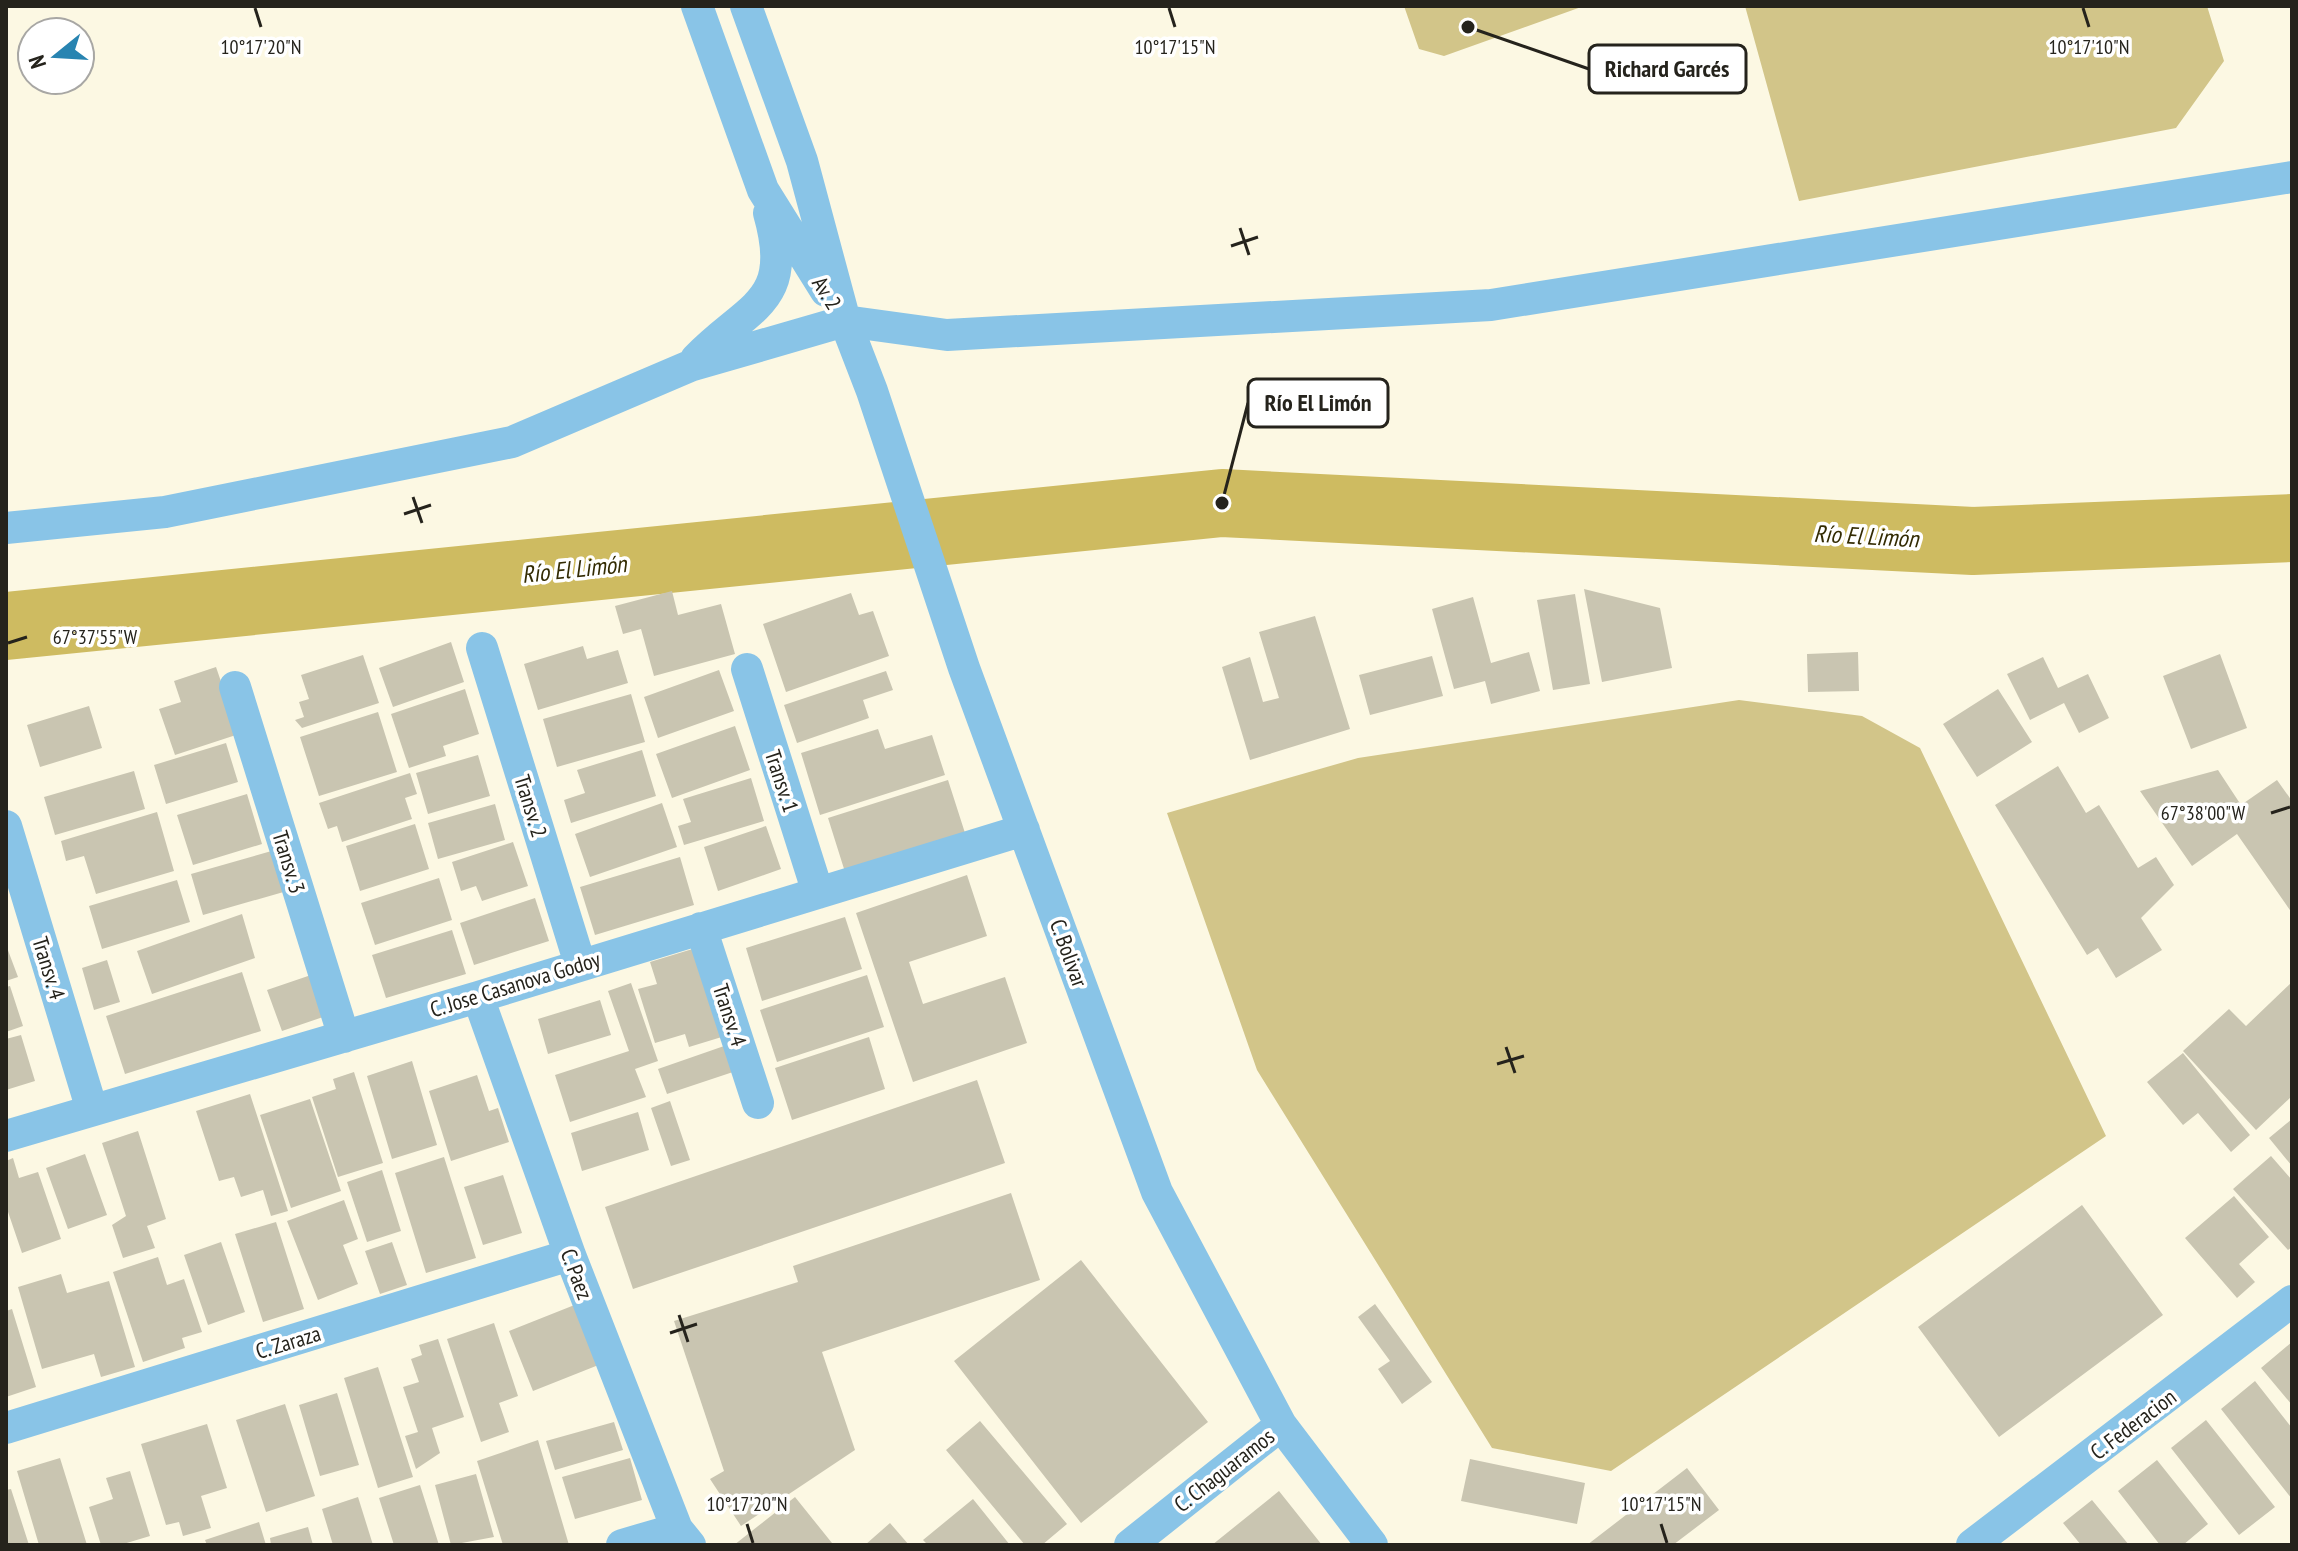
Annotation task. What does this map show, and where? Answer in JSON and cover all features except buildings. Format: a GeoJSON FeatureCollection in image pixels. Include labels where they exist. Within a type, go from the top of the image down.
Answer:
{"type":"FeatureCollection","features":[{"type":"Feature","properties":{"kind":"street","name":"Av. 2"},"geometry":{"type":"LineString","coordinates":[[697,6],[763,190],[845,321]]}},
{"type":"Feature","properties":{"kind":"street","name":"Av. 2"},"geometry":{"type":"LineString","coordinates":[[746,6],[802,161],[845,321]]}},
{"type":"Feature","properties":{"kind":"street"},"geometry":{"type":"LineString","coordinates":[[6,528],[165,512],[512,442],[690,366],[845,321],[947,335],[1491,305],[2292,177]]}},
{"type":"Feature","properties":{"kind":"street"},"geometry":{"type":"LineString","coordinates":[[690,366],[762,304],[774,279],[777,241],[763,190]]}},
{"type":"Feature","properties":{"kind":"street","name":"C. Bolivar"},"geometry":{"type":"LineString","coordinates":[[845,321],[964,668],[1157,1192],[1281,1425],[1372,1545]]}},
{"type":"Feature","properties":{"kind":"street","name":"Transv. 2"},"geometry":{"type":"LineString","coordinates":[[482,648],[580,964]]}},
{"type":"Feature","properties":{"kind":"street","name":"Transv. 1"},"geometry":{"type":"LineString","coordinates":[[747,669],[818,893]]}},
{"type":"Feature","properties":{"kind":"street","name":"Transv. 3"},"geometry":{"type":"LineString","coordinates":[[235,687],[344,1037]]}},
{"type":"Feature","properties":{"kind":"street","name":"Transv. 4"},"geometry":{"type":"LineString","coordinates":[[6,826],[92,1110]]}},
{"type":"Feature","properties":{"kind":"street","name":"C. Jose Casanova Godoy"},"geometry":{"type":"LineString","coordinates":[[6,1136],[478,997],[1024,830]]}},
{"type":"Feature","properties":{"kind":"street","name":"Transv. 4"},"geometry":{"type":"LineString","coordinates":[[701,928],[758,1103]]}},
{"type":"Feature","properties":{"kind":"street","name":"C. Paez"},"geometry":{"type":"LineString","coordinates":[[478,997],[570,1255],[684,1537]]}},
{"type":"Feature","properties":{"kind":"street","name":"C. Zaraza"},"geometry":{"type":"LineString","coordinates":[[6,1428],[570,1255]]}},
{"type":"Feature","properties":{"kind":"street","name":"C. Federacion"},"geometry":{"type":"LineString","coordinates":[[1972,1545],[2292,1301]]}},
{"type":"Feature","properties":{"kind":"street","name":"C. Chaguaramos"},"geometry":{"type":"LineString","coordinates":[[1130,1545],[1281,1425]]}},
{"type":"Feature","properties":{"kind":"street"},"geometry":{"type":"LineString","coordinates":[[622,1545],[684,1537]]}},
{"type":"Feature","properties":{"kind":"shaded area"},"geometry":{"type":"Polygon","coordinates":[[[1404,6],[1584,6],[1444,56],[1419,49],[1404,6]]]}},
{"type":"Feature","properties":{"kind":"shaded area"},"geometry":{"type":"Polygon","coordinates":[[[1745,6],[2207,6],[2224,61],[2176,128],[1799,201],[1745,6]]]}},
{"type":"Feature","properties":{"kind":"shaded area"},"geometry":{"type":"Polygon","coordinates":[[[1739,700],[1862,716],[1920,748],[2106,1136],[1611,1471],[1492,1448],[1257,1070],[1167,813],[1358,758],[1739,700]]]}},
{"type":"Feature","properties":{"kind":"waterway","name":"Río El Limón"},"geometry":{"type":"LineString","coordinates":[[6,626],[1222,503],[1973,541],[2292,528]]}},
{"type":"Feature","properties":{"kind":"place","name":"Richard Garcés"},"geometry":{"type":"Point","coordinates":[1468,27]}},
{"type":"Feature","properties":{"kind":"place","name":"Río El Limón"},"geometry":{"type":"Point","coordinates":[1222,503]}}]}
